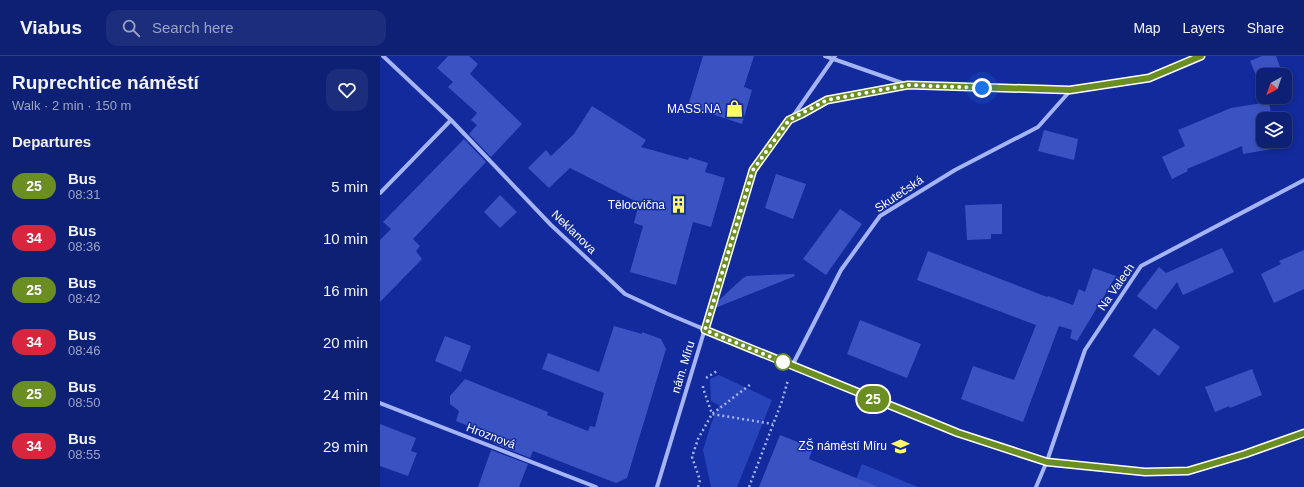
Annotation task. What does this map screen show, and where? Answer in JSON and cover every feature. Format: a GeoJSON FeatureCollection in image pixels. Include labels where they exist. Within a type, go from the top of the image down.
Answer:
{"type":"FeatureCollection","features":[{"type":"Feature","properties":{"kind":"street","name":"Neklanova"},"geometry":{"type":"LineString","coordinates":[[383,56],[451,120],[551,225],[625,294],[705,330]]}},
{"type":"Feature","properties":{"kind":"street"},"geometry":{"type":"LineString","coordinates":[[825,56],[908,85]]}},
{"type":"Feature","properties":{"kind":"street"},"geometry":{"type":"LineString","coordinates":[[789,120],[827,100],[908,85],[1070,90],[1149,78],[1201,56]]}},
{"type":"Feature","properties":{"kind":"street"},"geometry":{"type":"LineString","coordinates":[[705,330],[753,170],[834,58]]}},
{"type":"Feature","properties":{"kind":"street","name":"Skutečská"},"geometry":{"type":"LineString","coordinates":[[792,366],[841,270],[880,216],[955,170],[1038,127],[1070,90]]}},
{"type":"Feature","properties":{"kind":"street"},"geometry":{"type":"LineString","coordinates":[[380,192],[451,120]]}},
{"type":"Feature","properties":{"kind":"street","name":"Na Valech"},"geometry":{"type":"LineString","coordinates":[[1036,487],[1047,462],[1085,350],[1141,266],[1304,180]]}},
{"type":"Feature","properties":{"kind":"street","name":"nám. Míru"},"geometry":{"type":"LineString","coordinates":[[657,487],[705,330],[958,433],[1047,462],[1145,472],[1188,471],[1245,454],[1304,433]]}},
{"type":"Feature","properties":{"kind":"street","name":"Hroznová"},"geometry":{"type":"LineString","coordinates":[[380,403],[596,487]]}},
{"type":"Feature","properties":{"kind":"path"},"geometry":{"type":"LineString","coordinates":[[749,487],[782,401],[792,366]]}},
{"type":"Feature","properties":{"kind":"path"},"geometry":{"type":"LineString","coordinates":[[712,414],[703,388],[706,377],[717,371]]}},
{"type":"Feature","properties":{"kind":"path"},"geometry":{"type":"LineString","coordinates":[[698,487],[700,480],[692,457],[698,439],[712,414],[751,384]]}},
{"type":"Feature","properties":{"kind":"path"},"geometry":{"type":"LineString","coordinates":[[712,414],[773,424]]}},
{"type":"Feature","properties":{"kind":"shaded area"},"geometry":{"type":"Polygon","coordinates":[[[719,375],[772,400],[737,487],[711,487],[703,450],[719,405],[711,401],[710,379],[719,375]]]}},
{"type":"Feature","properties":{"kind":"shaded area"},"geometry":{"type":"Polygon","coordinates":[[[862,464],[918,487],[853,487],[862,464]]]}},
{"type":"Feature","properties":{"kind":"building"},"geometry":{"type":"Polygon","coordinates":[[[448,56],[469,56],[478,64],[470,74],[522,124],[491,157],[469,134],[477,125],[471,120],[477,113],[448,87],[453,82],[437,68],[448,56]]]}},
{"type":"Feature","properties":{"kind":"building"},"geometry":{"type":"Polygon","coordinates":[[[703,56],[754,56],[744,87],[752,90],[742,124],[688,106],[703,56]]]}},
{"type":"Feature","properties":{"kind":"building"},"geometry":{"type":"Polygon","coordinates":[[[1262,56],[1276,56],[1280,68],[1256,68],[1256,75],[1250,61],[1262,56]]]}},
{"type":"Feature","properties":{"kind":"building"},"geometry":{"type":"Polygon","coordinates":[[[1256,104],[1269,104],[1271,112],[1256,112],[1256,148],[1277,148],[1243,154],[1242,146],[1187,169],[1188,171],[1172,179],[1162,157],[1185,146],[1178,130],[1231,108],[1256,104]]]}},
{"type":"Feature","properties":{"kind":"building"},"geometry":{"type":"Polygon","coordinates":[[[592,106],[646,140],[641,147],[688,160],[689,157],[708,163],[705,172],[725,178],[711,227],[693,222],[676,285],[630,272],[643,226],[634,223],[639,203],[570,168],[549,188],[528,168],[546,150],[551,156],[574,134],[592,106]]]}},
{"type":"Feature","properties":{"kind":"building"},"geometry":{"type":"Polygon","coordinates":[[[1044,130],[1078,139],[1074,160],[1038,151],[1044,130]]]}},
{"type":"Feature","properties":{"kind":"building"},"geometry":{"type":"Polygon","coordinates":[[[464,139],[486,162],[413,239],[420,246],[416,251],[422,259],[380,302],[380,240],[391,229],[383,222],[464,139]]]}},
{"type":"Feature","properties":{"kind":"building"},"geometry":{"type":"Polygon","coordinates":[[[776,174],[806,184],[793,219],[765,208],[776,174]]]}},
{"type":"Feature","properties":{"kind":"building"},"geometry":{"type":"Polygon","coordinates":[[[500,195],[517,212],[500,228],[484,212],[500,195]]]}},
{"type":"Feature","properties":{"kind":"building"},"geometry":{"type":"Polygon","coordinates":[[[1002,204],[1002,234],[991,234],[991,239],[967,240],[965,205],[1002,204]]]}},
{"type":"Feature","properties":{"kind":"building"},"geometry":{"type":"Polygon","coordinates":[[[840,209],[862,224],[826,275],[803,259],[840,209]]]}},
{"type":"Feature","properties":{"kind":"building"},"geometry":{"type":"Polygon","coordinates":[[[1222,248],[1234,272],[1183,295],[1177,282],[1156,310],[1137,296],[1159,267],[1166,273],[1222,248]]]}},
{"type":"Feature","properties":{"kind":"building"},"geometry":{"type":"Polygon","coordinates":[[[1304,250],[1304,289],[1274,303],[1261,274],[1281,264],[1279,261],[1304,250]]]}},
{"type":"Feature","properties":{"kind":"building"},"geometry":{"type":"Polygon","coordinates":[[[928,251],[1047,297],[1048,296],[1073,305],[1079,289],[1085,292],[1093,268],[1116,276],[1077,341],[1070,338],[1072,330],[1059,326],[1023,422],[961,399],[973,366],[1014,380],[1036,325],[917,280],[928,251]]]}},
{"type":"Feature","properties":{"kind":"building"},"geometry":{"type":"Polygon","coordinates":[[[794,274],[795,276],[715,308],[716,303],[747,276],[794,274]]]}},
{"type":"Feature","properties":{"kind":"building"},"geometry":{"type":"Polygon","coordinates":[[[860,320],[921,344],[907,378],[847,354],[860,320]]]}},
{"type":"Feature","properties":{"kind":"building"},"geometry":{"type":"Polygon","coordinates":[[[614,326],[642,334],[642,332],[661,339],[666,349],[627,478],[616,483],[533,451],[530,458],[493,443],[496,437],[456,421],[459,411],[450,404],[450,396],[465,379],[548,412],[547,415],[588,431],[590,426],[595,427],[604,393],[542,369],[548,353],[599,372],[614,326]]]}},
{"type":"Feature","properties":{"kind":"building"},"geometry":{"type":"Polygon","coordinates":[[[1154,328],[1180,347],[1159,376],[1133,356],[1154,328]]]}},
{"type":"Feature","properties":{"kind":"building"},"geometry":{"type":"Polygon","coordinates":[[[445,336],[471,346],[461,372],[435,361],[445,336]]]}},
{"type":"Feature","properties":{"kind":"building"},"geometry":{"type":"Polygon","coordinates":[[[1252,369],[1262,395],[1230,408],[1229,406],[1215,412],[1205,387],[1252,369]]]}},
{"type":"Feature","properties":{"kind":"building"},"geometry":{"type":"Polygon","coordinates":[[[380,424],[416,438],[411,451],[417,453],[408,476],[380,466],[380,424]]]}},
{"type":"Feature","properties":{"kind":"building"},"geometry":{"type":"Polygon","coordinates":[[[780,435],[813,448],[809,459],[876,487],[759,487],[780,435]]]}},
{"type":"Feature","properties":{"kind":"building"},"geometry":{"type":"Polygon","coordinates":[[[491,450],[528,464],[519,487],[478,487],[491,450]]]}},
{"type":"Feature","properties":{"kind":"bus line","name":"25"},"geometry":{"type":"LineString","coordinates":[[1201,56],[1149,78],[1070,90],[908,85],[827,100],[789,120],[753,170],[705,330],[958,433],[1047,462],[1145,472],[1188,471],[1245,454],[1304,433]]}},
{"type":"Feature","properties":{"kind":"place","name":"MASS.NA"},"geometry":{"type":"Point","coordinates":[734,109]}},
{"type":"Feature","properties":{"kind":"place","name":"Tělocvična"},"geometry":{"type":"Point","coordinates":[678,205]}},
{"type":"Feature","properties":{"kind":"place","name":"ZŠ náměstí Míru"},"geometry":{"type":"Point","coordinates":[900,446]}},
{"type":"Feature","properties":{"kind":"route"},"geometry":{"type":"LineString","coordinates":[[783,362],[705,330],[753,170],[789,120],[827,100],[908,85],[982,88]]}}]}
